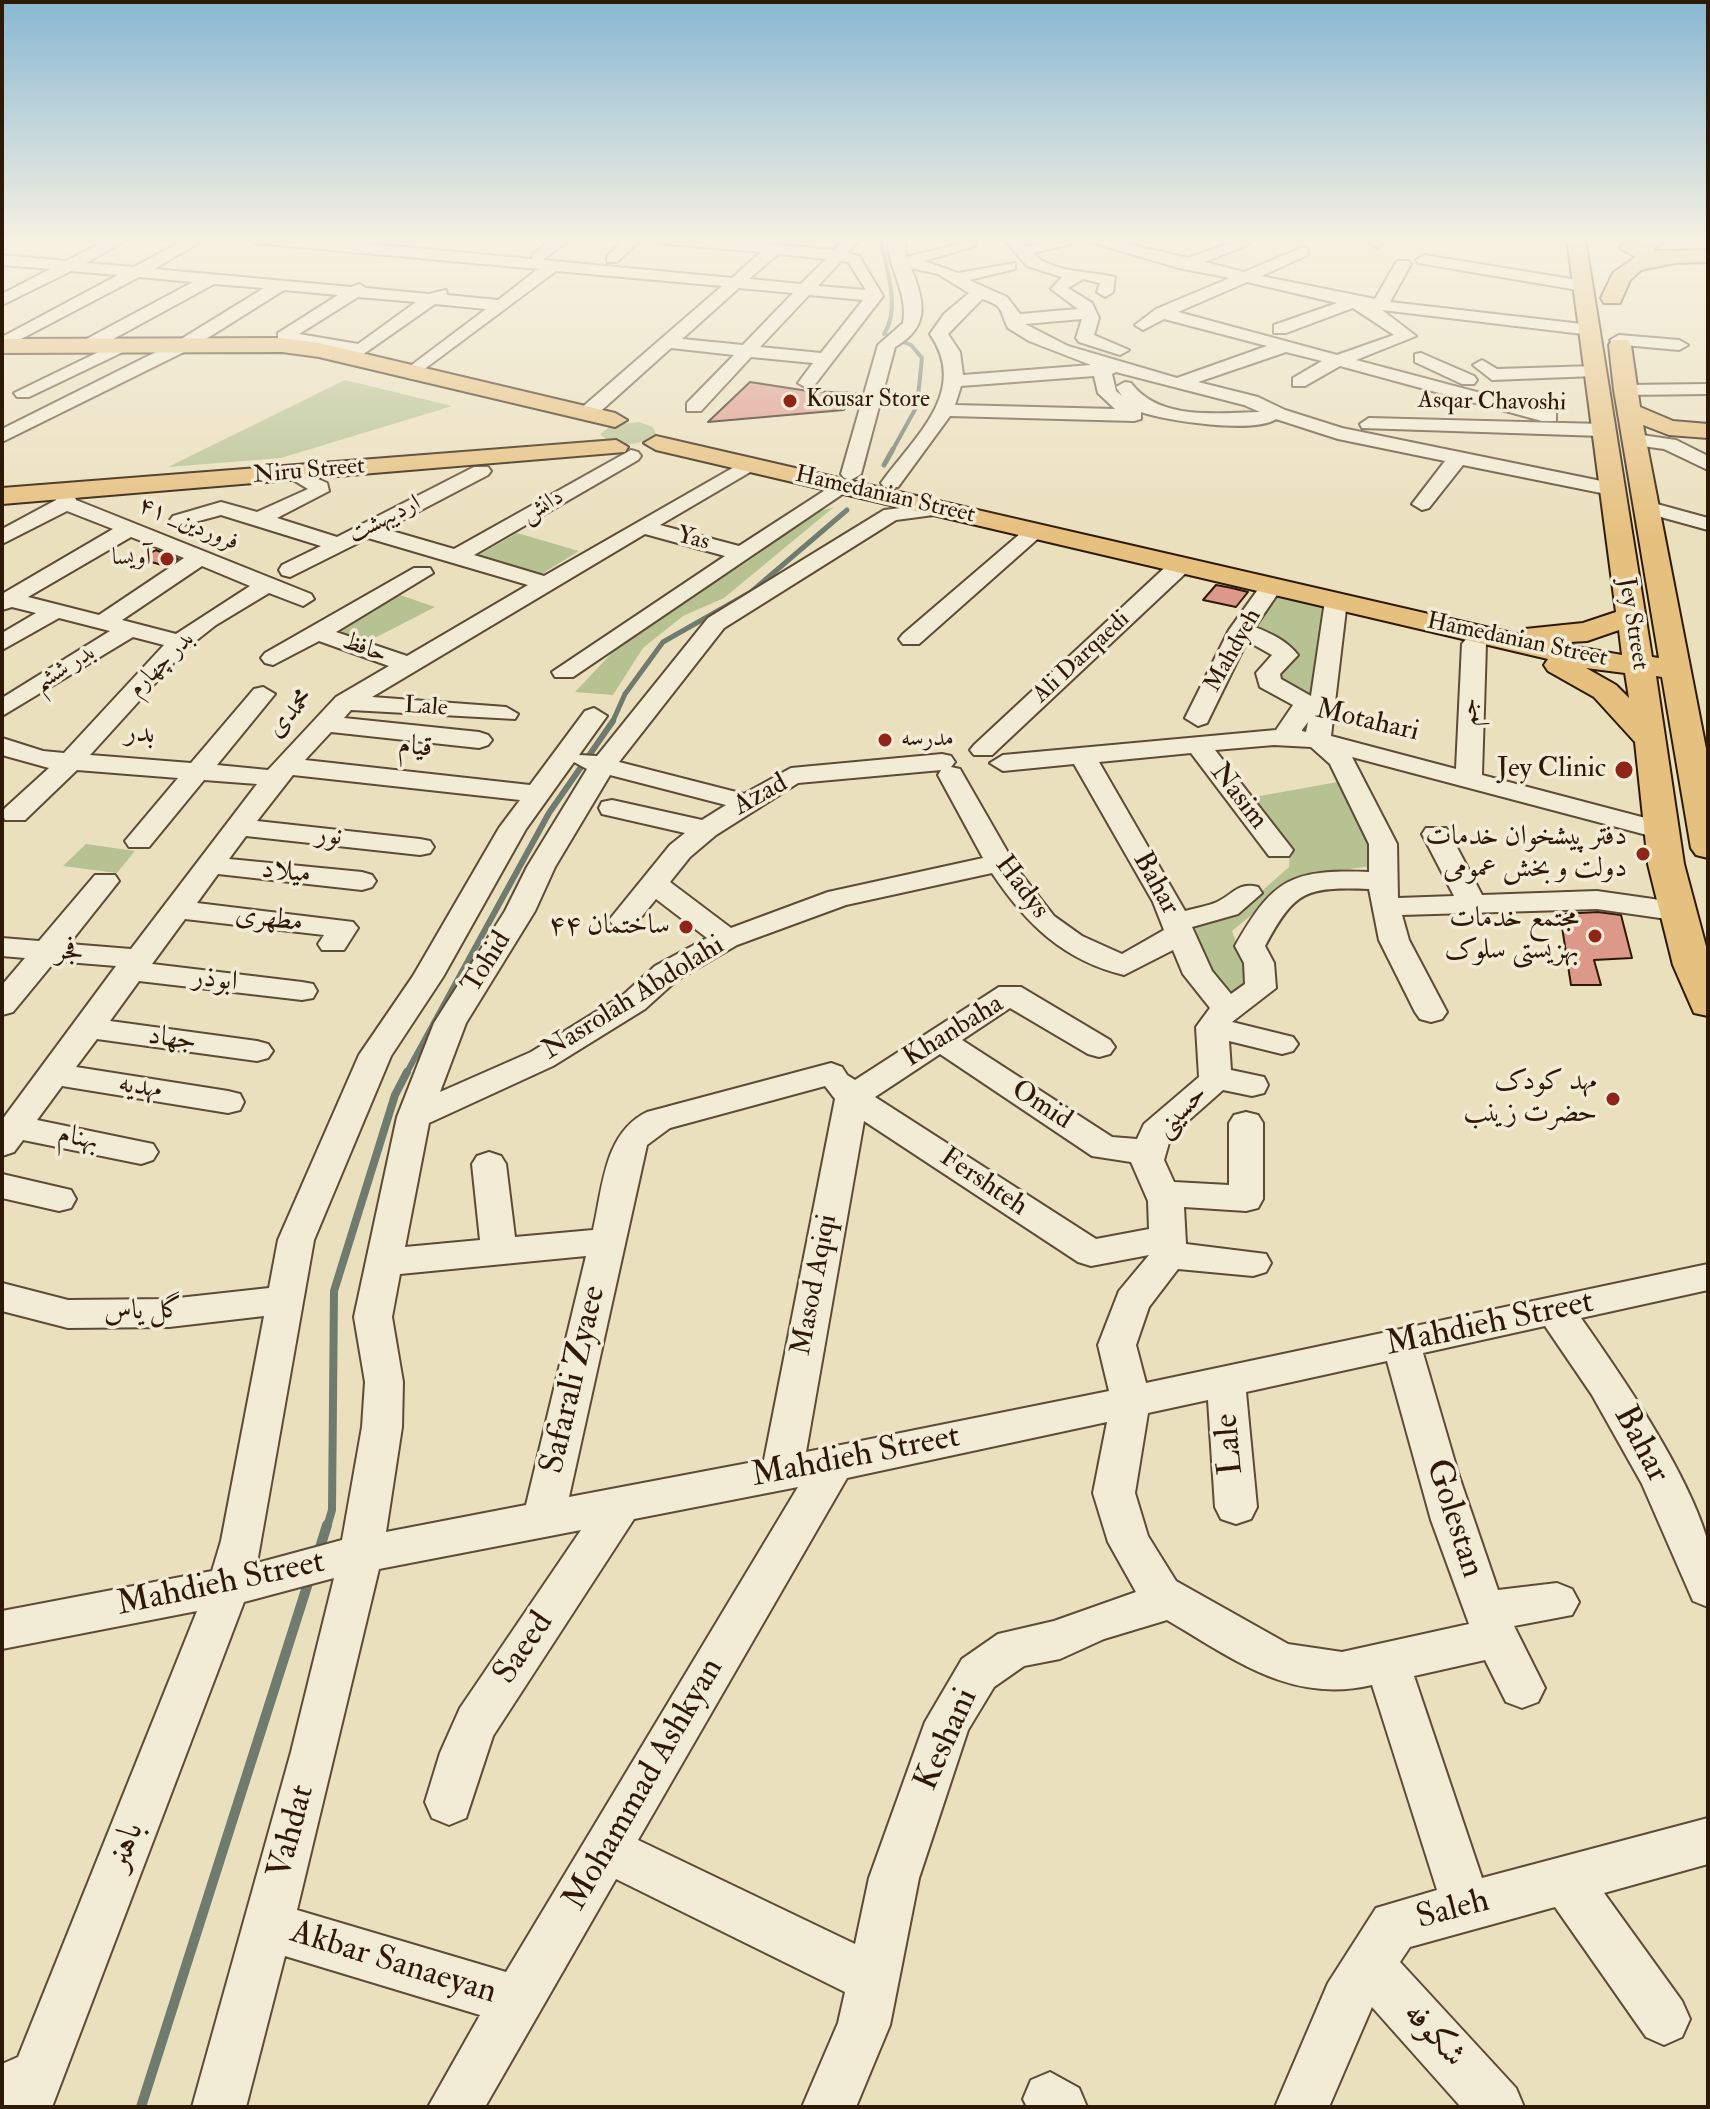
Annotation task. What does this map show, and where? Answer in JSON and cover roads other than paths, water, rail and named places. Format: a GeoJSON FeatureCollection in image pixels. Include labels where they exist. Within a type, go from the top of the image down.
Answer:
{"type":"FeatureCollection","features":[{"type":"Feature","properties":{"kind":"main road","name":"Jey Street"},"geometry":{"type":"LineString","coordinates":[[1592,336],[1602,430],[1651,740],[1666,864],[1692,965],[1708,1004]]}},
{"type":"Feature","properties":{"kind":"main road","name":"Jey Street"},"geometry":{"type":"LineString","coordinates":[[1618,336],[1677,670],[1695,719],[1708,848]]}},
{"type":"Feature","properties":{"kind":"main road","name":"Hamedanian Street"},"geometry":{"type":"LineString","coordinates":[[2,345],[282,345],[357,354],[411,374],[942,509],[1035,531],[1142,550],[1181,565],[1216,568],[1272,586],[1603,663],[1639,664]]}},
{"type":"Feature","properties":{"kind":"main road","name":"Hamedanian Street"},"geometry":{"type":"LineString","coordinates":[[184,345],[312,359],[625,427],[750,464],[844,484],[891,483],[1216,568],[1535,635],[1606,652],[1639,664]]}},
{"type":"Feature","properties":{"kind":"main road"},"geometry":{"type":"LineString","coordinates":[[1628,400],[1669,428],[1708,433]]}},
{"type":"Feature","properties":{"kind":"main road"},"geometry":{"type":"LineString","coordinates":[[623,452],[625,427]]}},
{"type":"Feature","properties":{"kind":"main road","name":"Niru Street"},"geometry":{"type":"LineString","coordinates":[[4,495],[66,497],[564,446],[625,427],[623,452],[564,446],[4,495]]}},
{"type":"Feature","properties":{"kind":"main road"},"geometry":{"type":"LineString","coordinates":[[1635,440],[1670,434],[1708,433]]}},
{"type":"Feature","properties":{"kind":"main road"},"geometry":{"type":"LineString","coordinates":[[1535,635],[1587,632],[1631,616]]}},
{"type":"Feature","properties":{"kind":"main road"},"geometry":{"type":"LineString","coordinates":[[1407,617],[1474,644],[1539,659],[1593,681],[1651,740]]}},
{"type":"Feature","properties":{"kind":"main road"},"geometry":{"type":"LineString","coordinates":[[1639,664],[1677,670]]}},
{"type":"Feature","properties":{"kind":"street"},"geometry":{"type":"LineString","coordinates":[[87,346],[105,336]]}},
{"type":"Feature","properties":{"kind":"street"},"geometry":{"type":"LineString","coordinates":[[2,436],[198,336]]}},
{"type":"Feature","properties":{"kind":"street"},"geometry":{"type":"LineString","coordinates":[[292,336],[357,354],[381,336]]}},
{"type":"Feature","properties":{"kind":"street"},"geometry":{"type":"LineString","coordinates":[[411,374],[459,336]]}},
{"type":"Feature","properties":{"kind":"street"},"geometry":{"type":"LineString","coordinates":[[625,427],[670,343],[677,336]]}},
{"type":"Feature","properties":{"kind":"street"},"geometry":{"type":"LineString","coordinates":[[694,407],[759,336]]}},
{"type":"Feature","properties":{"kind":"street"},"geometry":{"type":"LineString","coordinates":[[564,672],[844,484],[898,336]]}},
{"type":"Feature","properties":{"kind":"street"},"geometry":{"type":"LineString","coordinates":[[807,383],[843,338],[918,336]]}},
{"type":"Feature","properties":{"kind":"street"},"geometry":{"type":"LineString","coordinates":[[891,483],[923,445],[957,381],[953,353],[941,336]]}},
{"type":"Feature","properties":{"kind":"street"},"geometry":{"type":"LineString","coordinates":[[1029,336],[1114,368],[1188,380],[1338,433],[1611,489]]}},
{"type":"Feature","properties":{"kind":"street","name":"Asqar Chavoshi"},"geometry":{"type":"LineString","coordinates":[[1085,336],[1188,380],[1268,393],[1318,415],[1357,424],[1602,430]]}},
{"type":"Feature","properties":{"kind":"street"},"geometry":{"type":"LineString","coordinates":[[1248,336],[1602,430]]}},
{"type":"Feature","properties":{"kind":"street"},"geometry":{"type":"LineString","coordinates":[[1188,380],[1234,364],[1256,363],[1294,336]]}},
{"type":"Feature","properties":{"kind":"street"},"geometry":{"type":"LineString","coordinates":[[1299,382],[1336,361],[1406,336]]}},
{"type":"Feature","properties":{"kind":"street"},"geometry":{"type":"LineString","coordinates":[[1408,336],[1425,343]]}},
{"type":"Feature","properties":{"kind":"street"},"geometry":{"type":"LineString","coordinates":[[1420,336],[1481,387],[1461,393]]}},
{"type":"Feature","properties":{"kind":"street"},"geometry":{"type":"LineString","coordinates":[[1619,340],[1679,345]]}},
{"type":"Feature","properties":{"kind":"street"},"geometry":{"type":"LineString","coordinates":[[670,343],[826,359]]}},
{"type":"Feature","properties":{"kind":"street"},"geometry":{"type":"LineString","coordinates":[[2,366],[44,346]]}},
{"type":"Feature","properties":{"kind":"street"},"geometry":{"type":"LineString","coordinates":[[42,415],[19,402],[121,346]]}},
{"type":"Feature","properties":{"kind":"street"},"geometry":{"type":"LineString","coordinates":[[1482,365],[1492,375],[1595,371]]}},
{"type":"Feature","properties":{"kind":"street"},"geometry":{"type":"LineString","coordinates":[[957,381],[1005,374],[1042,376],[1114,368]]}},
{"type":"Feature","properties":{"kind":"street"},"geometry":{"type":"LineString","coordinates":[[942,410],[1134,415],[1107,393],[1114,368]]}},
{"type":"Feature","properties":{"kind":"street"},"geometry":{"type":"LineString","coordinates":[[1114,368],[1122,376],[1130,398],[1177,416],[1294,419]]}},
{"type":"Feature","properties":{"kind":"street"},"geometry":{"type":"LineString","coordinates":[[1038,412],[1042,376]]}},
{"type":"Feature","properties":{"kind":"street"},"geometry":{"type":"LineString","coordinates":[[1379,424],[1438,387]]}},
{"type":"Feature","properties":{"kind":"street"},"geometry":{"type":"LineString","coordinates":[[1628,400],[1708,389]]}},
{"type":"Feature","properties":{"kind":"street"},"geometry":{"type":"LineString","coordinates":[[1177,416],[1232,408],[1251,401]]}},
{"type":"Feature","properties":{"kind":"street"},"geometry":{"type":"LineString","coordinates":[[1635,440],[1669,444],[1708,464]]}},
{"type":"Feature","properties":{"kind":"street","name":"دانش"},"geometry":{"type":"LineString","coordinates":[[456,557],[623,452]]}},
{"type":"Feature","properties":{"kind":"street"},"geometry":{"type":"LineString","coordinates":[[1422,504],[1458,458]]}},
{"type":"Feature","properties":{"kind":"street","name":"محمدی"},"geometry":{"type":"LineString","coordinates":[[8,1136],[238,827],[281,772],[345,702],[750,464]]}},
{"type":"Feature","properties":{"kind":"street","name":"اردیبهشت"},"geometry":{"type":"LineString","coordinates":[[290,570],[481,471]]}},
{"type":"Feature","properties":{"kind":"street"},"geometry":{"type":"LineString","coordinates":[[261,531],[320,489],[292,473]]}},
{"type":"Feature","properties":{"kind":"street"},"geometry":{"type":"LineString","coordinates":[[844,484],[891,514]]}},
{"type":"Feature","properties":{"kind":"street"},"geometry":{"type":"LineString","coordinates":[[2,538],[66,497]]}},
{"type":"Feature","properties":{"kind":"street","name":"۴۱ _فروردین"},"geometry":{"type":"LineString","coordinates":[[66,497],[129,529],[303,599]]}},
{"type":"Feature","properties":{"kind":"street"},"geometry":{"type":"LineString","coordinates":[[1646,507],[1708,524]]}},
{"type":"Feature","properties":{"kind":"street"},"geometry":{"type":"LineString","coordinates":[[180,520],[215,508],[261,531],[288,530],[338,544]]}},
{"type":"Feature","properties":{"kind":"street","name":"Tohid"},"geometry":{"type":"LineString","coordinates":[[349,1557],[382,1427],[384,1382],[373,1317],[414,1117],[450,1023],[520,911],[541,867],[583,760],[716,623],[891,514],[942,509]]}},
{"type":"Feature","properties":{"kind":"street","name":"Yas"},"geometry":{"type":"LineString","coordinates":[[642,527],[744,554]]}},
{"type":"Feature","properties":{"kind":"street"},"geometry":{"type":"LineString","coordinates":[[5,601],[129,529]]}},
{"type":"Feature","properties":{"kind":"street"},"geometry":{"type":"LineString","coordinates":[[365,530],[544,583]]}},
{"type":"Feature","properties":{"kind":"street"},"geometry":{"type":"LineString","coordinates":[[911,639],[1035,531]]}},
{"type":"Feature","properties":{"kind":"street"},"geometry":{"type":"LineString","coordinates":[[101,624],[200,557]]}},
{"type":"Feature","properties":{"kind":"street","name":"Ali Darqaedi"},"geometry":{"type":"LineString","coordinates":[[993,757],[1181,565]]}},
{"type":"Feature","properties":{"kind":"street"},"geometry":{"type":"LineString","coordinates":[[273,658],[422,573]]}},
{"type":"Feature","properties":{"kind":"street","name":"بدر چهارم"},"geometry":{"type":"LineString","coordinates":[[15,814],[71,761],[180,642],[267,585]]}},
{"type":"Feature","properties":{"kind":"street","name":"Mahdyeh"},"geometry":{"type":"LineString","coordinates":[[1191,734],[1241,630],[1272,586]]}},
{"type":"Feature","properties":{"kind":"street"},"geometry":{"type":"LineString","coordinates":[[5,601],[180,642]]}},
{"type":"Feature","properties":{"kind":"street"},"geometry":{"type":"LineString","coordinates":[[1336,601],[1318,740],[1341,760],[1383,844],[1385,894],[1394,940],[1431,1012]]}},
{"type":"Feature","properties":{"kind":"street"},"geometry":{"type":"LineString","coordinates":[[2,643],[52,613]]}},
{"type":"Feature","properties":{"kind":"street","name":"بدر ششم"},"geometry":{"type":"LineString","coordinates":[[2,709],[129,630]]}},
{"type":"Feature","properties":{"kind":"street"},"geometry":{"type":"LineString","coordinates":[[1241,630],[1273,643],[1286,655],[1268,673],[1269,682],[1305,702],[1305,709],[1289,729],[1289,738]]}},
{"type":"Feature","properties":{"kind":"street","name":"حافظ"},"geometry":{"type":"LineString","coordinates":[[317,633],[410,665]]}},
{"type":"Feature","properties":{"kind":"street","name":"جم"},"geometry":{"type":"LineString","coordinates":[[1469,780],[1474,644]]}},
{"type":"Feature","properties":{"kind":"street"},"geometry":{"type":"LineString","coordinates":[[139,841],[263,694]]}},
{"type":"Feature","properties":{"kind":"street","name":"Lale"},"geometry":{"type":"LineString","coordinates":[[345,702],[481,711],[503,703]]}},
{"type":"Feature","properties":{"kind":"street"},"geometry":{"type":"LineString","coordinates":[[594,716],[583,760],[745,802]]}},
{"type":"Feature","properties":{"kind":"street"},"geometry":{"type":"LineString","coordinates":[[326,724],[479,740]]}},
{"type":"Feature","properties":{"kind":"street","name":"Motahari"},"geometry":{"type":"LineString","coordinates":[[993,757],[1083,757],[1191,734],[1318,740],[1662,831]]}},
{"type":"Feature","properties":{"kind":"street","name":"Nasim"},"geometry":{"type":"LineString","coordinates":[[1191,734],[1279,850]]}},
{"type":"Feature","properties":{"kind":"street","name":"بدر"},"geometry":{"type":"LineString","coordinates":[[2,746],[40,759],[198,772],[281,772]]}},
{"type":"Feature","properties":{"kind":"street","name":"Azad"},"geometry":{"type":"LineString","coordinates":[[624,920],[680,851],[745,802],[791,776],[947,768],[993,757]]}},
{"type":"Feature","properties":{"kind":"street","name":"Bahar"},"geometry":{"type":"LineString","coordinates":[[1083,757],[1179,927],[1220,1018]]}},
{"type":"Feature","properties":{"kind":"street","name":"باهنر"},"geometry":{"type":"LineString","coordinates":[[21,2092],[249,1582],[242,1541],[296,1240],[375,1055],[428,977],[537,794],[583,760]]}},
{"type":"Feature","properties":{"kind":"street","name":"Hadys"},"geometry":{"type":"LineString","coordinates":[[947,768],[1000,863],[1045,923],[1073,930],[1084,950],[1124,966],[1179,927]]}},
{"type":"Feature","properties":{"kind":"street","name":"قیام"},"geometry":{"type":"LineString","coordinates":[[281,772],[537,794]]}},
{"type":"Feature","properties":{"kind":"street"},"geometry":{"type":"LineString","coordinates":[[691,788],[732,789],[791,776]]}},
{"type":"Feature","properties":{"kind":"street"},"geometry":{"type":"LineString","coordinates":[[612,808],[706,829]]}},
{"type":"Feature","properties":{"kind":"street","name":"نور"},"geometry":{"type":"LineString","coordinates":[[238,827],[420,847]]}},
{"type":"Feature","properties":{"kind":"street"},"geometry":{"type":"LineString","coordinates":[[1436,834],[1472,904]]}},
{"type":"Feature","properties":{"kind":"street","name":"Nasrolah Abdolahi"},"geometry":{"type":"LineString","coordinates":[[414,1117],[542,1059],[634,1002],[666,973],[727,939],[838,898],[1000,863]]}},
{"type":"Feature","properties":{"kind":"street","name":"میلاد"},"geometry":{"type":"LineString","coordinates":[[209,865],[362,881]]}},
{"type":"Feature","properties":{"kind":"street"},"geometry":{"type":"LineString","coordinates":[[1220,1018],[1261,988],[1259,963],[1250,946],[1276,901],[1306,885],[1333,880],[1385,894],[1472,904],[1597,900],[1679,912]]}},
{"type":"Feature","properties":{"kind":"street"},"geometry":{"type":"LineString","coordinates":[[2,1005],[105,881]]}},
{"type":"Feature","properties":{"kind":"street"},"geometry":{"type":"LineString","coordinates":[[653,883],[727,939]]}},
{"type":"Feature","properties":{"kind":"street"},"geometry":{"type":"LineString","coordinates":[[1179,927],[1228,908],[1248,893]]}},
{"type":"Feature","properties":{"kind":"street","name":"مطهری"},"geometry":{"type":"LineString","coordinates":[[176,909],[343,928],[333,944]]}},
{"type":"Feature","properties":{"kind":"street","name":"فجر"},"geometry":{"type":"LineString","coordinates":[[2,947],[133,965]]}},
{"type":"Feature","properties":{"kind":"street","name":"ابوذر"},"geometry":{"type":"LineString","coordinates":[[133,965],[302,991]]}},
{"type":"Feature","properties":{"kind":"street","name":"Khanbaha"},"geometry":{"type":"LineString","coordinates":[[833,1077],[940,1040],[1010,994],[1099,1047]]}},
{"type":"Feature","properties":{"kind":"street"},"geometry":{"type":"LineString","coordinates":[[1220,1018],[1282,1044]]}},
{"type":"Feature","properties":{"kind":"street","name":"حسینی"},"geometry":{"type":"LineString","coordinates":[[1168,1247],[1166,1201],[1147,1160],[1156,1132],[1183,1105],[1205,1092],[1215,1078],[1220,1018]]}},
{"type":"Feature","properties":{"kind":"street","name":"جهاد"},"geometry":{"type":"LineString","coordinates":[[87,1028],[257,1051]]}},
{"type":"Feature","properties":{"kind":"street","name":"Omid"},"geometry":{"type":"LineString","coordinates":[[940,1040],[1104,1148],[1150,1152]]}},
{"type":"Feature","properties":{"kind":"street","name":"مهدیه"},"geometry":{"type":"LineString","coordinates":[[53,1074],[228,1102]]}},
{"type":"Feature","properties":{"kind":"street","name":"Safarali Zyaee"},"geometry":{"type":"LineString","coordinates":[[543,1520],[631,1141],[643,1128],[659,1120],[833,1077]]}},
{"type":"Feature","properties":{"kind":"street","name":"Fershteh"},"geometry":{"type":"LineString","coordinates":[[833,1077],[1091,1253],[1168,1247],[1253,1263]]}},
{"type":"Feature","properties":{"kind":"street","name":"Masod Aqiqi"},"geometry":{"type":"LineString","coordinates":[[782,1473],[833,1077]]}},
{"type":"Feature","properties":{"kind":"street"},"geometry":{"type":"LineString","coordinates":[[1215,1078],[1252,1085]]}},
{"type":"Feature","properties":{"kind":"street"},"geometry":{"type":"LineString","coordinates":[[1162,1193],[1246,1199],[1246,1123]]}},
{"type":"Feature","properties":{"kind":"street","name":"بهنام"},"geometry":{"type":"LineString","coordinates":[[8,1136],[141,1152]]}},
{"type":"Feature","properties":{"kind":"street"},"geometry":{"type":"LineString","coordinates":[[489,1164],[499,1251]]}},
{"type":"Feature","properties":{"kind":"street"},"geometry":{"type":"LineString","coordinates":[[2,1186],[59,1199]]}},
{"type":"Feature","properties":{"kind":"street","name":"Safarali Zyaee"},"geometry":{"type":"LineString","coordinates":[[384,1262],[608,1241]]}},
{"type":"Feature","properties":{"kind":"street"},"geometry":{"type":"LineString","coordinates":[[1168,1247],[1155,1276],[1132,1301],[1117,1345],[1131,1400],[1114,1493],[1129,1542],[1161,1594],[1281,1663],[1342,1672],[1388,1664],[1557,1602]]}},
{"type":"Feature","properties":{"kind":"street","name":"Mahdieh Street"},"geometry":{"type":"LineString","coordinates":[[2,1630],[249,1582],[349,1557],[834,1463],[1708,1277]]}},
{"type":"Feature","properties":{"kind":"street","name":"گل یاس"},"geometry":{"type":"LineString","coordinates":[[2,1297],[68,1314],[169,1313],[285,1300]]}},
{"type":"Feature","properties":{"kind":"street","name":"Bahar"},"geometry":{"type":"LineString","coordinates":[[1555,1311],[1606,1384],[1652,1466],[1708,1588]]}},
{"type":"Feature","properties":{"kind":"street","name":"Golestan"},"geometry":{"type":"LineString","coordinates":[[1402,1344],[1453,1532],[1489,1625],[1522,1688]]}},
{"type":"Feature","properties":{"kind":"street","name":"Lale"},"geometry":{"type":"LineString","coordinates":[[1226,1381],[1236,1507]]}},
{"type":"Feature","properties":{"kind":"street","name":"Mohammad Ashkyan"},"geometry":{"type":"LineString","coordinates":[[455,2107],[834,1463]]}},
{"type":"Feature","properties":{"kind":"street","name":"Saeed"},"geometry":{"type":"LineString","coordinates":[[449,1802],[476,1723],[621,1504]]}},
{"type":"Feature","properties":{"kind":"street","name":"Vahdat"},"geometry":{"type":"LineString","coordinates":[[219,2107],[268,1926],[349,1557]]}},
{"type":"Feature","properties":{"kind":"street","name":"Keshani"},"geometry":{"type":"LineString","coordinates":[[829,2107],[864,2025],[894,1878],[948,1722],[978,1673],[1014,1648],[1060,1639],[1094,1623],[1152,1606],[1161,1594]]}},
{"type":"Feature","properties":{"kind":"street"},"geometry":{"type":"LineString","coordinates":[[1388,1664],[1467,1907]]}},
{"type":"Feature","properties":{"kind":"street","name":"Saleh"},"geometry":{"type":"LineString","coordinates":[[1302,2107],[1346,2001],[1394,1926],[1708,1841]]}},
{"type":"Feature","properties":{"kind":"street"},"geometry":{"type":"LineString","coordinates":[[607,1850],[873,1979]]}},
{"type":"Feature","properties":{"kind":"street"},"geometry":{"type":"LineString","coordinates":[[1566,1881],[1664,2019]]}},
{"type":"Feature","properties":{"kind":"street","name":"Akbar Sanaeyan"},"geometry":{"type":"LineString","coordinates":[[268,1926],[518,2001]]}},
{"type":"Feature","properties":{"kind":"street","name":"شکوفه"},"geometry":{"type":"LineString","coordinates":[[1369,1965],[1497,2107]]}},
{"type":"Feature","properties":{"kind":"waterway"},"geometry":{"type":"LineString","coordinates":[[890,336],[911,345],[922,358],[917,406],[892,451]]}},
{"type":"Feature","properties":{"kind":"waterway"},"geometry":{"type":"LineString","coordinates":[[884,465],[893,449]]}},
{"type":"Feature","properties":{"kind":"waterway"},"geometry":{"type":"LineString","coordinates":[[613,721],[625,694],[663,642],[751,592],[847,510]]}},
{"type":"Feature","properties":{"kind":"waterway"},"geometry":{"type":"LineString","coordinates":[[406,1074],[549,813],[613,721]]}},
{"type":"Feature","properties":{"kind":"waterway"},"geometry":{"type":"LineString","coordinates":[[327,1527],[332,1510],[334,1291],[395,1095],[407,1072]]}},
{"type":"Feature","properties":{"kind":"waterway"},"geometry":{"type":"LineString","coordinates":[[318,1554],[327,1525]]}},
{"type":"Feature","properties":{"kind":"waterway"},"geometry":{"type":"LineString","coordinates":[[141,2107],[310,1577]]}},
{"type":"Feature","properties":{"kind":"place","name":"Kousar Store"},"geometry":{"type":"Point","coordinates":[790,401]}},
{"type":"Feature","properties":{"kind":"place","name":"آویسا"},"geometry":{"type":"Point","coordinates":[167,559]}},
{"type":"Feature","properties":{"kind":"place","name":"مدرسه"},"geometry":{"type":"Point","coordinates":[885,740]}},
{"type":"Feature","properties":{"kind":"place","name":"Jey Clinic"},"geometry":{"type":"Point","coordinates":[1624,770]}},
{"type":"Feature","properties":{"kind":"place","name":"دفتر پیشخوان خدمات دولت و بخش عمومی"},"geometry":{"type":"Point","coordinates":[1643,854]}},
{"type":"Feature","properties":{"kind":"place","name":"ساختمان ۴۴"},"geometry":{"type":"Point","coordinates":[686,927]}},
{"type":"Feature","properties":{"kind":"place","name":"مجتمع خدمات بهزیستی سلوک"},"geometry":{"type":"Point","coordinates":[1595,936]}},
{"type":"Feature","properties":{"kind":"place","name":"مهد کودک حضرت زینب"},"geometry":{"type":"Point","coordinates":[1613,1099]}}]}
